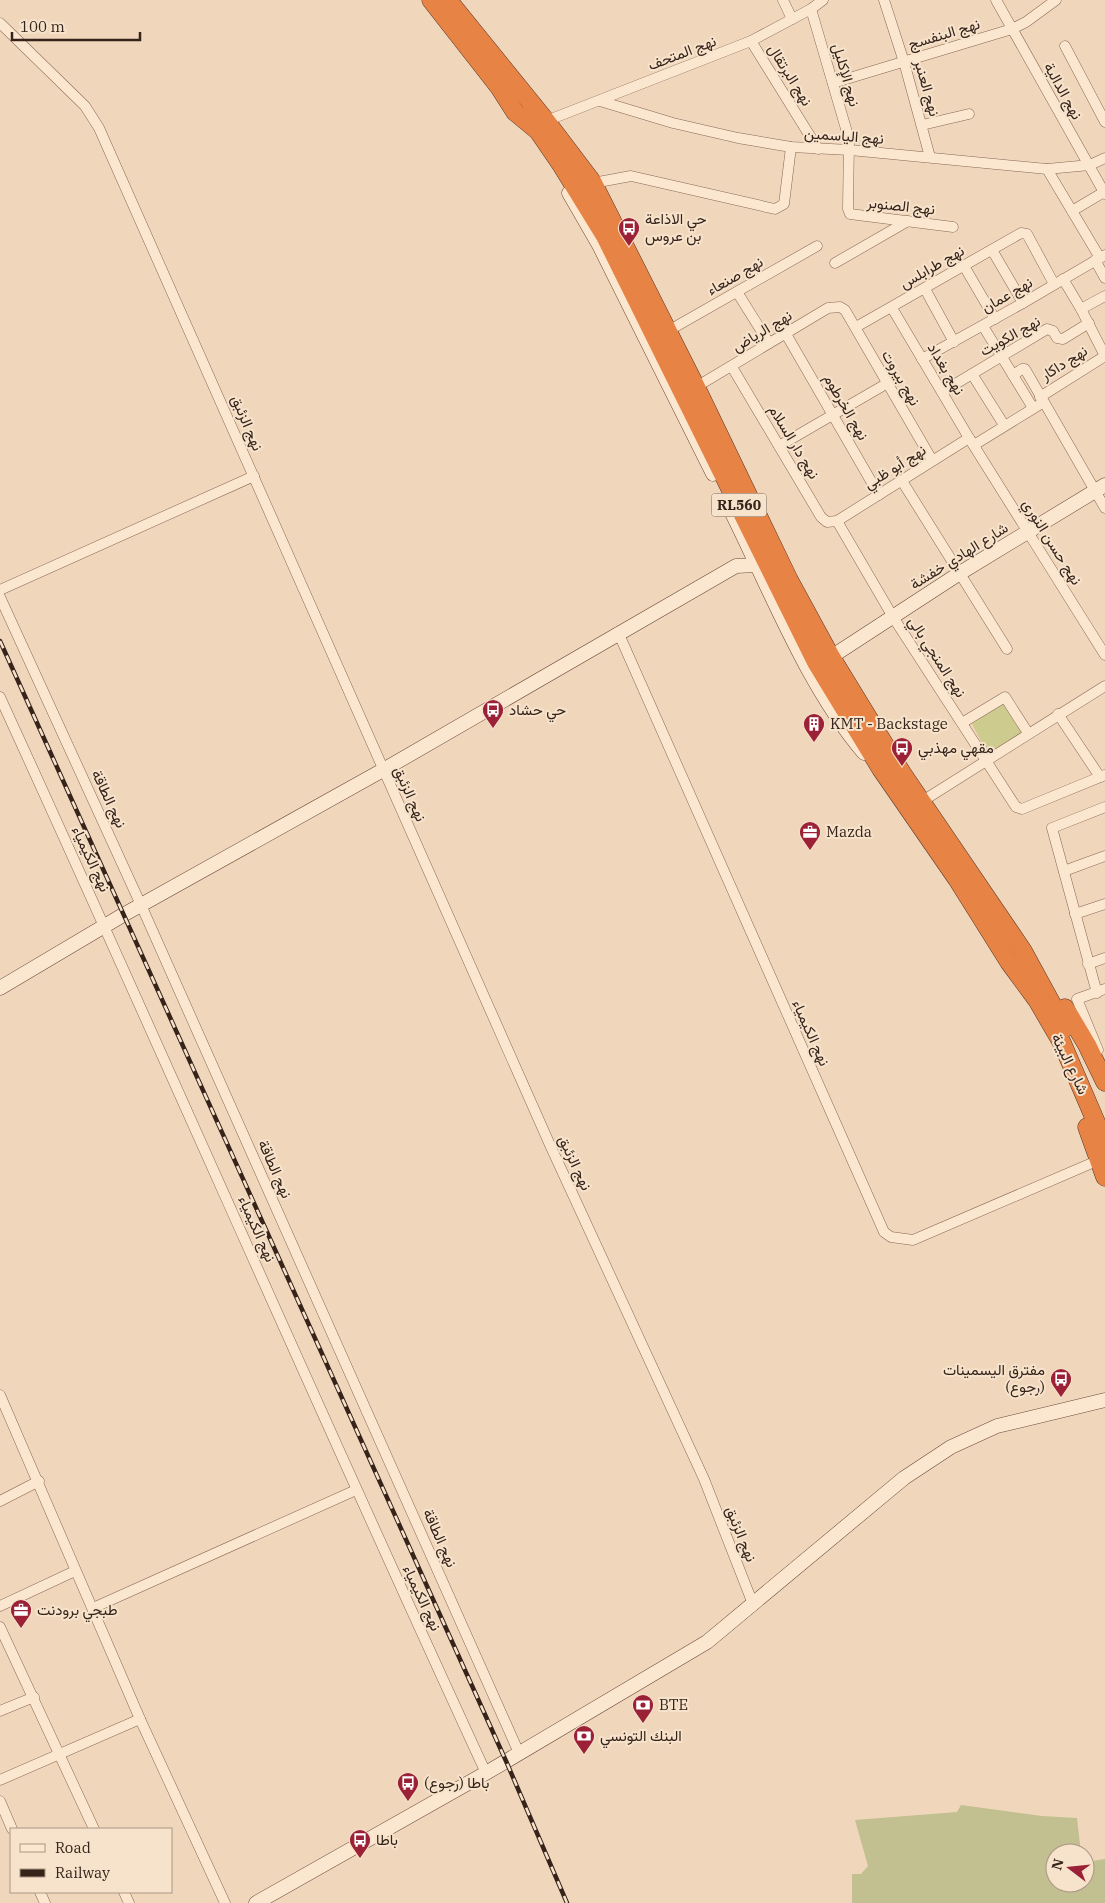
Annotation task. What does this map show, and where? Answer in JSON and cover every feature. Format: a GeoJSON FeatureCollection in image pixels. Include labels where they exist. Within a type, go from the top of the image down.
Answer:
{"type":"FeatureCollection","features":[{"type":"Feature","properties":{"kind":"highway","name":"RL560"},"geometry":{"type":"LineString","coordinates":[[431,0],[499,87],[516,112],[538,131],[605,236],[816,662],[880,769],[958,879],[1021,978]]}},
{"type":"Feature","properties":{"kind":"highway","name":"RL560"},"geometry":{"type":"LineString","coordinates":[[448,0],[546,121],[593,184],[696,387],[789,580],[831,657],[921,802],[1023,951],[1045,988],[1105,1112]]}},
{"type":"Feature","properties":{"kind":"highway"},"geometry":{"type":"LineString","coordinates":[[1023,951],[1042,970],[1087,1045],[1105,1082]]}},
{"type":"Feature","properties":{"kind":"highway"},"geometry":{"type":"LineString","coordinates":[[1021,978],[1082,1115],[1102,1169]]}},
{"type":"Feature","properties":{"kind":"highway","name":"شارع البيئة"},"geometry":{"type":"LineString","coordinates":[[1021,978],[1044,1014],[1080,1084],[1105,1142]]}},
{"type":"Feature","properties":{"kind":"street"},"geometry":{"type":"LineString","coordinates":[[783,0],[792,20]]}},
{"type":"Feature","properties":{"kind":"street","name":"نهج المتحف"},"geometry":{"type":"LineString","coordinates":[[546,121],[751,41],[792,20],[823,0]]}},
{"type":"Feature","properties":{"kind":"street","name":"نهج العنبر"},"geometry":{"type":"LineString","coordinates":[[884,0],[904,62],[930,157]]}},
{"type":"Feature","properties":{"kind":"street","name":"نهج الدالية"},"geometry":{"type":"LineString","coordinates":[[996,0],[1072,140],[1090,165],[1104,193]]}},
{"type":"Feature","properties":{"kind":"street","name":"نهج البنفسج"},"geometry":{"type":"LineString","coordinates":[[833,83],[1012,30],[1056,0]]}},
{"type":"Feature","properties":{"kind":"street","name":"نهج الإكليل"},"geometry":{"type":"LineString","coordinates":[[812,8],[849,139],[850,150]]}},
{"type":"Feature","properties":{"kind":"street","name":"نهج الزئبق"},"geometry":{"type":"LineString","coordinates":[[0,23],[79,100],[99,128],[550,1145],[704,1479],[753,1604]]}},
{"type":"Feature","properties":{"kind":"street","name":"نهج البرتقال"},"geometry":{"type":"LineString","coordinates":[[751,41],[818,149]]}},
{"type":"Feature","properties":{"kind":"street"},"geometry":{"type":"LineString","coordinates":[[1065,46],[1105,122]]}},
{"type":"Feature","properties":{"kind":"street","name":"نهج الياسمين"},"geometry":{"type":"LineString","coordinates":[[600,101],[738,138],[791,147],[850,150],[1048,169],[1090,165],[1105,158]]}},
{"type":"Feature","properties":{"kind":"street"},"geometry":{"type":"LineString","coordinates":[[516,112],[568,192],[599,245],[806,664],[842,724],[870,762],[880,769]]}},
{"type":"Feature","properties":{"kind":"street"},"geometry":{"type":"LineString","coordinates":[[922,125],[969,114]]}},
{"type":"Feature","properties":{"kind":"street"},"geometry":{"type":"LineString","coordinates":[[593,184],[631,176],[775,209],[784,204],[791,147]]}},
{"type":"Feature","properties":{"kind":"street","name":"نهج الصنوبر"},"geometry":{"type":"LineString","coordinates":[[850,150],[848,209],[850,214],[953,226]]}},
{"type":"Feature","properties":{"kind":"street"},"geometry":{"type":"LineString","coordinates":[[1048,169],[1100,258],[1105,278]]}},
{"type":"Feature","properties":{"kind":"street"},"geometry":{"type":"LineString","coordinates":[[1072,211],[1104,193]]}},
{"type":"Feature","properties":{"kind":"street"},"geometry":{"type":"LineString","coordinates":[[835,263],[908,221]]}},
{"type":"Feature","properties":{"kind":"street","name":"نهج طرابلس"},"geometry":{"type":"LineString","coordinates":[[856,327],[1023,233],[1027,234],[1059,281]]}},
{"type":"Feature","properties":{"kind":"street","name":"نهج صنعاء"},"geometry":{"type":"LineString","coordinates":[[668,331],[816,246]]}},
{"type":"Feature","properties":{"kind":"street"},"geometry":{"type":"LineString","coordinates":[[992,250],[1023,304]]}},
{"type":"Feature","properties":{"kind":"street","name":"نهج عمان"},"geometry":{"type":"LineString","coordinates":[[922,358],[1023,304],[1100,258]]}},
{"type":"Feature","properties":{"kind":"street"},"geometry":{"type":"LineString","coordinates":[[964,266],[995,319]]}},
{"type":"Feature","properties":{"kind":"street"},"geometry":{"type":"LineString","coordinates":[[1059,281],[1081,308],[1105,356]]}},
{"type":"Feature","properties":{"kind":"street"},"geometry":{"type":"LineString","coordinates":[[925,289],[954,342]]}},
{"type":"Feature","properties":{"kind":"street"},"geometry":{"type":"LineString","coordinates":[[737,292],[769,343]]}},
{"type":"Feature","properties":{"kind":"street"},"geometry":{"type":"LineString","coordinates":[[1081,308],[1105,296]]}},
{"type":"Feature","properties":{"kind":"street","name":"نهج الرياض"},"geometry":{"type":"LineString","coordinates":[[696,387],[828,308],[840,307],[844,310]]}},
{"type":"Feature","properties":{"kind":"street","name":"نهج بغداد"},"geometry":{"type":"LineString","coordinates":[[892,308],[972,442]]}},
{"type":"Feature","properties":{"kind":"street","name":"نهج بيروت"},"geometry":{"type":"LineString","coordinates":[[844,310],[856,327],[886,384],[932,460]]}},
{"type":"Feature","properties":{"kind":"street","name":"نهج الكويت"},"geometry":{"type":"LineString","coordinates":[[942,392],[1047,328],[1053,331],[1057,338],[1063,339],[1089,324]]}},
{"type":"Feature","properties":{"kind":"street"},"geometry":{"type":"LineString","coordinates":[[983,326],[1033,408]]}},
{"type":"Feature","properties":{"kind":"street","name":"نهج الخرطوم"},"geometry":{"type":"LineString","coordinates":[[786,334],[879,494]]}},
{"type":"Feature","properties":{"kind":"street","name":"نهج داكار"},"geometry":{"type":"LineString","coordinates":[[1041,400],[1105,356]]}},
{"type":"Feature","properties":{"kind":"street","name":"نهج دار السلام"},"geometry":{"type":"LineString","coordinates":[[732,367],[821,517],[828,522],[837,521]]}},
{"type":"Feature","properties":{"kind":"street"},"geometry":{"type":"LineString","coordinates":[[1014,374],[1025,369],[1041,400],[1100,488],[1105,508]]}},
{"type":"Feature","properties":{"kind":"street"},"geometry":{"type":"LineString","coordinates":[[972,374],[1004,425]]}},
{"type":"Feature","properties":{"kind":"street"},"geometry":{"type":"LineString","coordinates":[[779,446],[886,384]]}},
{"type":"Feature","properties":{"kind":"street","name":"نهج أبو ظبي"},"geometry":{"type":"LineString","coordinates":[[837,521],[932,460],[1004,425],[1033,408],[1041,400]]}},
{"type":"Feature","properties":{"kind":"street","name":"نهج حسن النوري"},"geometry":{"type":"LineString","coordinates":[[972,442],[1105,655]]}},
{"type":"Feature","properties":{"kind":"street"},"geometry":{"type":"LineString","coordinates":[[0,590],[254,476]]}},
{"type":"Feature","properties":{"kind":"street"},"geometry":{"type":"LineString","coordinates":[[902,481],[1007,649]]}},
{"type":"Feature","properties":{"kind":"street","name":"شارع الهادي خفشة"},"geometry":{"type":"LineString","coordinates":[[831,657],[960,573],[1100,488]]}},
{"type":"Feature","properties":{"kind":"street","name":"نهج المنجي بالي"},"geometry":{"type":"LineString","coordinates":[[837,521],[893,617],[1016,808],[1022,809],[1103,776]]}},
{"type":"Feature","properties":{"kind":"street"},"geometry":{"type":"LineString","coordinates":[[736,566],[747,542]]}},
{"type":"Feature","properties":{"kind":"street"},"geometry":{"type":"LineString","coordinates":[[0,988],[105,925],[383,770],[618,632],[736,566],[757,566]]}},
{"type":"Feature","properties":{"kind":"street","name":"نهج الطاقة"},"geometry":{"type":"LineString","coordinates":[[0,597],[140,905],[519,1753]]}},
{"type":"Feature","properties":{"kind":"street","name":"نهج الكيمياء"},"geometry":{"type":"LineString","coordinates":[[618,632],[884,1232],[891,1237],[913,1240],[1102,1169]]}},
{"type":"Feature","properties":{"kind":"street"},"geometry":{"type":"LineString","coordinates":[[921,802],[1105,686]]}},
{"type":"Feature","properties":{"kind":"street","name":"نهج الكيمياء"},"geometry":{"type":"LineString","coordinates":[[0,697],[105,925],[356,1490],[486,1773]]}},
{"type":"Feature","properties":{"kind":"street"},"geometry":{"type":"LineString","coordinates":[[962,723],[1005,698],[1028,733]]}},
{"type":"Feature","properties":{"kind":"street"},"geometry":{"type":"LineString","coordinates":[[1058,714],[1103,776]]}},
{"type":"Feature","properties":{"kind":"street"},"geometry":{"type":"LineString","coordinates":[[1105,807],[1052,828],[1088,964],[1101,991],[1077,999],[1105,1067]]}},
{"type":"Feature","properties":{"kind":"street"},"geometry":{"type":"LineString","coordinates":[[1064,871],[1105,856]]}},
{"type":"Feature","properties":{"kind":"street"},"geometry":{"type":"LineString","coordinates":[[1075,914],[1105,904]]}},
{"type":"Feature","properties":{"kind":"street"},"geometry":{"type":"LineString","coordinates":[[1088,964],[1105,958]]}},
{"type":"Feature","properties":{"kind":"street"},"geometry":{"type":"LineString","coordinates":[[0,1395],[140,1719],[225,1903]]}},
{"type":"Feature","properties":{"kind":"street"},"geometry":{"type":"LineString","coordinates":[[256,1903],[486,1773],[707,1642],[904,1478],[950,1447],[997,1426],[1105,1400]]}},
{"type":"Feature","properties":{"kind":"street"},"geometry":{"type":"LineString","coordinates":[[0,1501],[38,1481]]}},
{"type":"Feature","properties":{"kind":"street"},"geometry":{"type":"LineString","coordinates":[[93,1608],[356,1490]]}},
{"type":"Feature","properties":{"kind":"street"},"geometry":{"type":"LineString","coordinates":[[0,1606],[75,1571]]}},
{"type":"Feature","properties":{"kind":"street"},"geometry":{"type":"LineString","coordinates":[[0,1627],[3,1642],[34,1697],[94,1828]]}},
{"type":"Feature","properties":{"kind":"street"},"geometry":{"type":"LineString","coordinates":[[0,1712],[34,1697]]}},
{"type":"Feature","properties":{"kind":"street"},"geometry":{"type":"LineString","coordinates":[[0,1780],[140,1719]]}},
{"type":"Feature","properties":{"kind":"street"},"geometry":{"type":"LineString","coordinates":[[0,1801],[12,1828]]}},
{"type":"Feature","properties":{"kind":"shaded area"},"geometry":{"type":"Polygon","coordinates":[[[1002,704],[1007,705],[1022,733],[993,750],[985,749],[972,724],[1002,704]]]}},
{"type":"Feature","properties":{"kind":"shaded area"},"geometry":{"type":"Polygon","coordinates":[[[961,1805],[1042,1816],[1077,1818],[1080,1843],[1045,1843],[1045,1893],[1095,1893],[1095,1860],[1105,1859],[1105,1903],[852,1903],[852,1874],[861,1874],[868,1866],[855,1820],[957,1812],[961,1805]]]}},
{"type":"Feature","properties":{"kind":"railway"},"geometry":{"type":"LineString","coordinates":[[0,641],[506,1761],[567,1903]]}},
{"type":"Feature","properties":{"kind":"place","name":"حي الاذاعة بن عروس"},"geometry":{"type":"Point","coordinates":[629,247]}},
{"type":"Feature","properties":{"kind":"place","name":"حي حشاد"},"geometry":{"type":"Point","coordinates":[493,729]}},
{"type":"Feature","properties":{"kind":"place","name":"KMT - Backstage"},"geometry":{"type":"Point","coordinates":[814,743]}},
{"type":"Feature","properties":{"kind":"place","name":"مقهي مهذبي"},"geometry":{"type":"Point","coordinates":[902,767]}},
{"type":"Feature","properties":{"kind":"place","name":"Mazda"},"geometry":{"type":"Point","coordinates":[810,851]}},
{"type":"Feature","properties":{"kind":"place","name":"مفترق اليسمينات (رجوع)"},"geometry":{"type":"Point","coordinates":[1061,1398]}},
{"type":"Feature","properties":{"kind":"place","name":"طبجي برودنت"},"geometry":{"type":"Point","coordinates":[21,1629]}},
{"type":"Feature","properties":{"kind":"place","name":"BTE"},"geometry":{"type":"Point","coordinates":[643,1724]}},
{"type":"Feature","properties":{"kind":"place","name":"البنك التونسي"},"geometry":{"type":"Point","coordinates":[584,1755]}},
{"type":"Feature","properties":{"kind":"place","name":"باطا (رجوع)"},"geometry":{"type":"Point","coordinates":[408,1802]}},
{"type":"Feature","properties":{"kind":"place","name":"باطا"},"geometry":{"type":"Point","coordinates":[360,1859]}}]}
